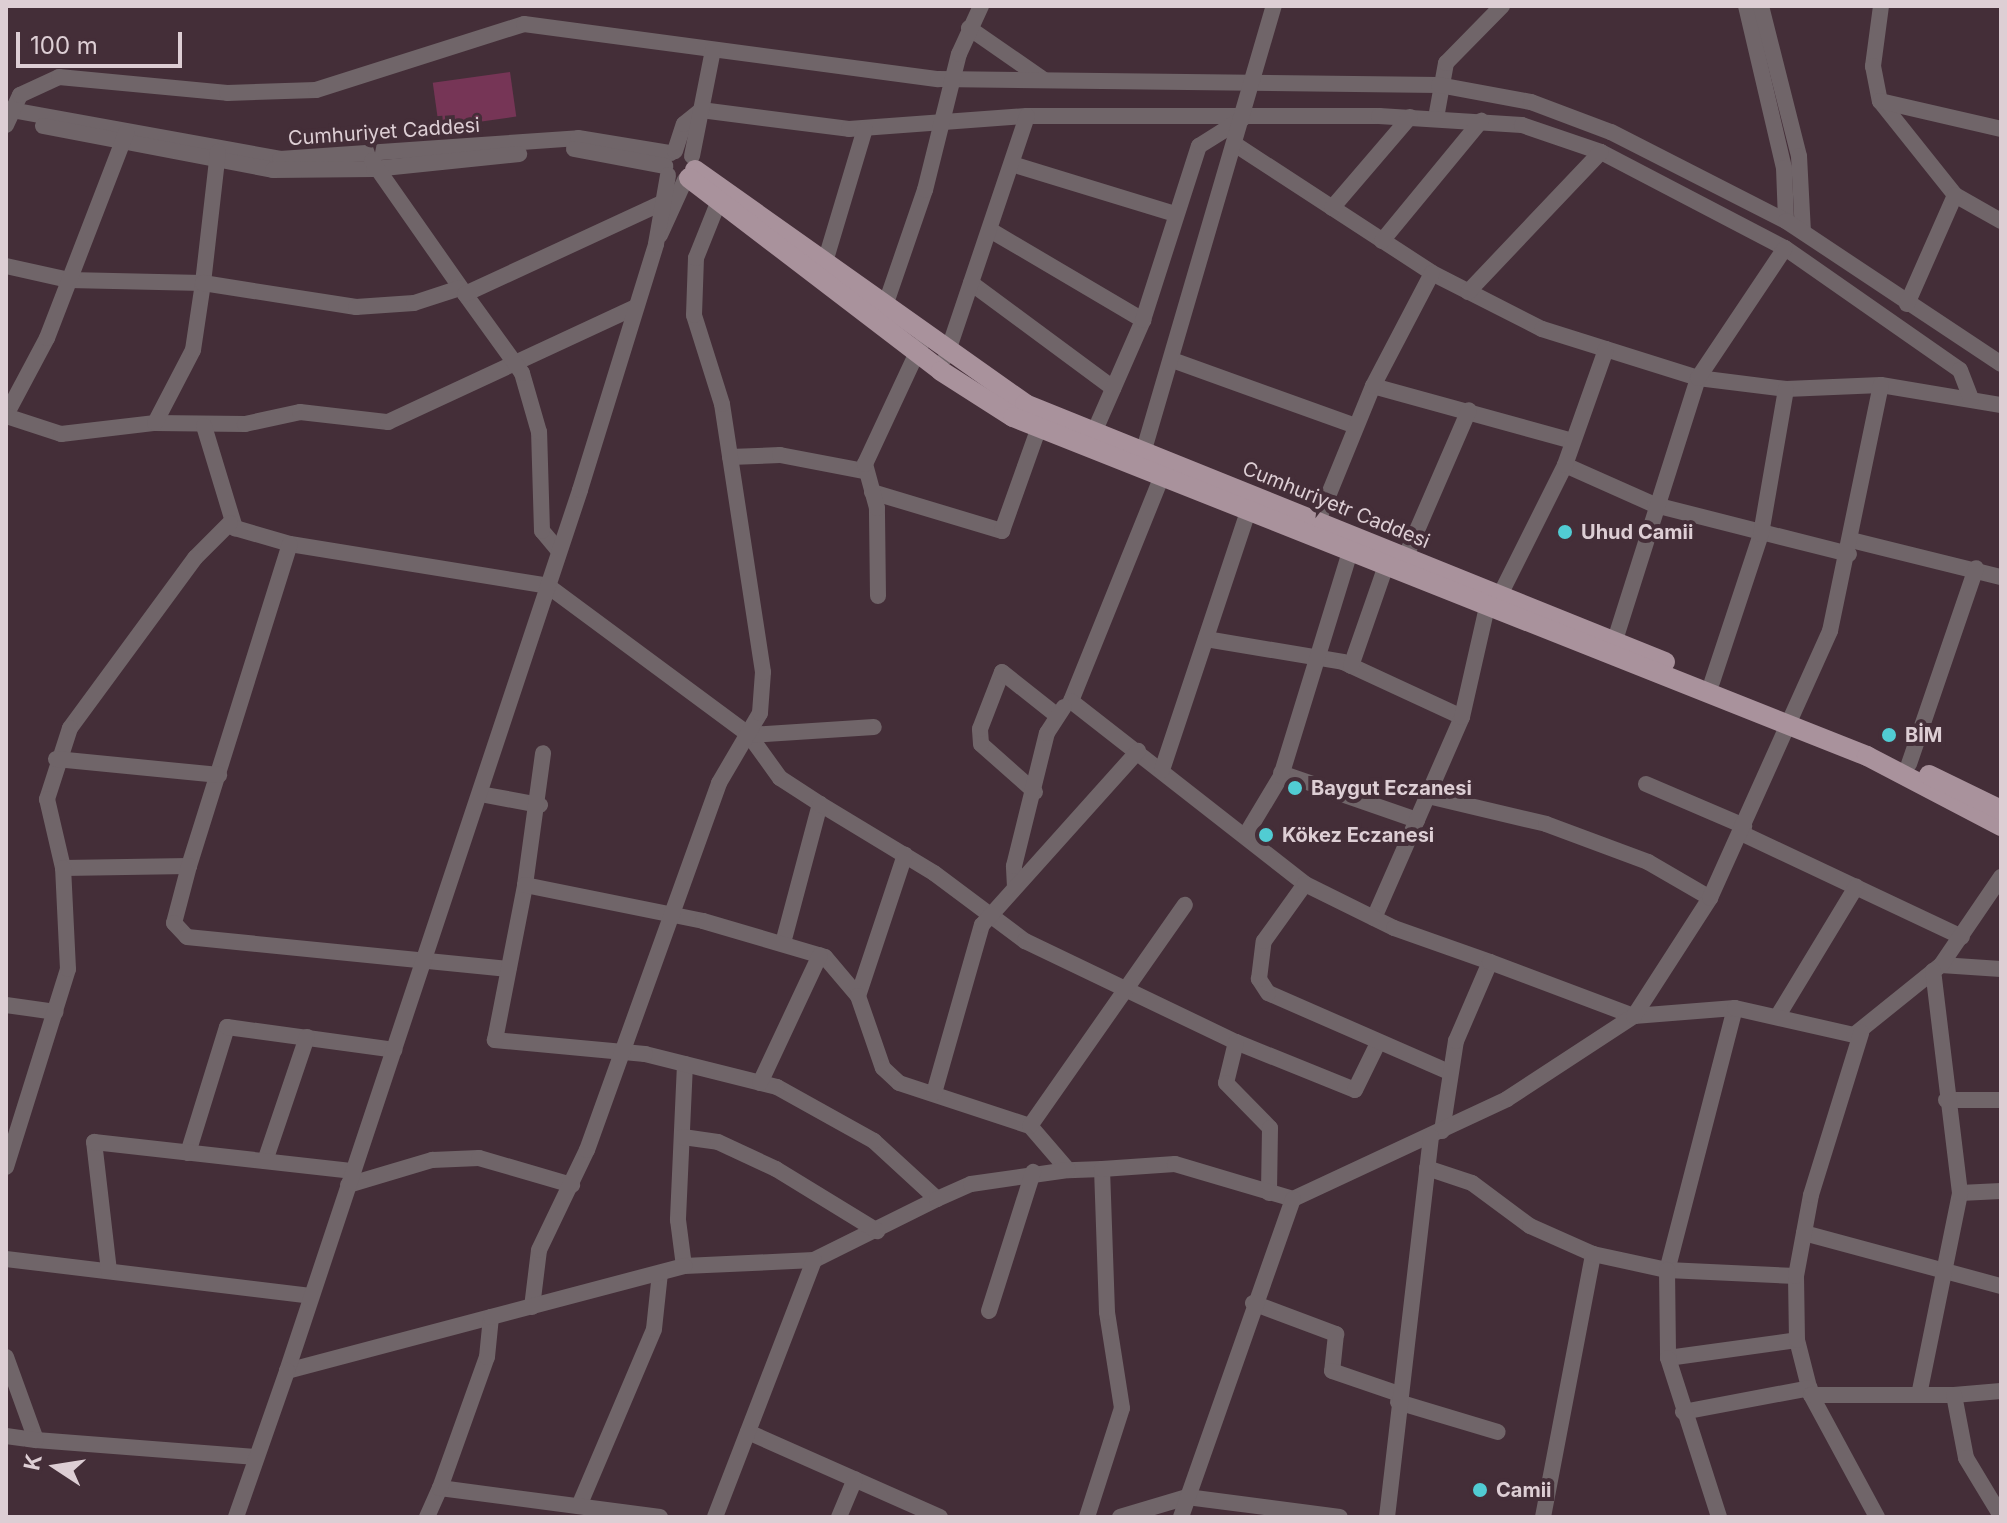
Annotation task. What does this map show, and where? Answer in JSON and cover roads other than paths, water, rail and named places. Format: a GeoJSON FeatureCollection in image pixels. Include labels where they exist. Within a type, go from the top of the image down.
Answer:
{"type":"FeatureCollection","features":[{"type":"Feature","properties":{"kind":"main road"},"geometry":{"type":"LineString","coordinates":[[690,171],[718,203],[822,271],[885,306],[921,344]]}},
{"type":"Feature","properties":{"kind":"main road"},"geometry":{"type":"LineString","coordinates":[[690,171],[944,362],[1042,421],[1164,470],[1248,511],[1314,528],[1350,552],[1394,559],[1793,722],[1909,764],[2000,818]]}},
{"type":"Feature","properties":{"kind":"main road","name":"Cumhuriyetr Caddesi"},"geometry":{"type":"LineString","coordinates":[[1042,421],[1143,453],[1164,470],[1394,559]]}},
{"type":"Feature","properties":{"kind":"main road"},"geometry":{"type":"LineString","coordinates":[[1493,602],[1615,640],[1712,682],[2000,818]]}},
{"type":"Feature","properties":{"kind":"street"},"geometry":{"type":"LineString","coordinates":[[885,306],[944,125],[952,79],[969,28],[981,6]]}},
{"type":"Feature","properties":{"kind":"street"},"geometry":{"type":"LineString","coordinates":[[1143,453],[1175,361],[1274,6]]}},
{"type":"Feature","properties":{"kind":"street"},"geometry":{"type":"LineString","coordinates":[[1436,118],[1439,85],[1446,63],[1502,6]]}},
{"type":"Feature","properties":{"kind":"street"},"geometry":{"type":"LineString","coordinates":[[1746,6],[1784,168],[1786,221]]}},
{"type":"Feature","properties":{"kind":"street"},"geometry":{"type":"LineString","coordinates":[[1761,6],[1799,156],[1803,232]]}},
{"type":"Feature","properties":{"kind":"street"},"geometry":{"type":"LineString","coordinates":[[1881,6],[1873,66],[1880,101],[1955,195],[2001,221]]}},
{"type":"Feature","properties":{"kind":"street"},"geometry":{"type":"LineString","coordinates":[[7,117],[20,95],[47,81],[114,77],[227,93],[316,90],[524,24],[952,79],[1439,85],[1579,118],[1786,221],[2001,364]]}},
{"type":"Feature","properties":{"kind":"street"},"geometry":{"type":"LineString","coordinates":[[969,28],[1044,80]]}},
{"type":"Feature","properties":{"kind":"street"},"geometry":{"type":"LineString","coordinates":[[236,1517],[426,960],[656,244],[690,171],[713,50]]}},
{"type":"Feature","properties":{"kind":"street"},"geometry":{"type":"LineString","coordinates":[[41,114],[47,81]]}},
{"type":"Feature","properties":{"kind":"street"},"geometry":{"type":"LineString","coordinates":[[1880,101],[2001,129]]}},
{"type":"Feature","properties":{"kind":"street"},"geometry":{"type":"LineString","coordinates":[[656,244],[660,204],[670,161],[684,124],[701,110],[865,129],[1027,116],[1410,117],[1481,121],[1533,128],[1601,152],[1785,248],[1960,370],[1971,399]]}},
{"type":"Feature","properties":{"kind":"street","name":"Cumhuriyet Caddesi"},"geometry":{"type":"LineString","coordinates":[[7,117],[41,114],[124,137]]}},
{"type":"Feature","properties":{"kind":"street"},"geometry":{"type":"LineString","coordinates":[[944,362],[1015,165],[1027,116]]}},
{"type":"Feature","properties":{"kind":"street","name":"Cumhuriyet Caddesi"},"geometry":{"type":"LineString","coordinates":[[7,117],[217,157],[372,162],[568,149],[670,161]]}},
{"type":"Feature","properties":{"kind":"street"},"geometry":{"type":"LineString","coordinates":[[1332,208],[1410,117]]}},
{"type":"Feature","properties":{"kind":"street"},"geometry":{"type":"LineString","coordinates":[[1092,437],[1143,320],[1199,146],[1243,118]]}},
{"type":"Feature","properties":{"kind":"street"},"geometry":{"type":"LineString","coordinates":[[1382,241],[1481,121]]}},
{"type":"Feature","properties":{"kind":"street"},"geometry":{"type":"LineString","coordinates":[[822,271],[865,129]]}},
{"type":"Feature","properties":{"kind":"street"},"geometry":{"type":"LineString","coordinates":[[124,137],[69,280],[6,416],[61,434],[155,423],[204,426],[300,412],[388,422],[636,307]]}},
{"type":"Feature","properties":{"kind":"street"},"geometry":{"type":"LineString","coordinates":[[1236,145],[1432,273],[1542,329],[1698,378],[1786,389],[1881,385],[2001,405]]}},
{"type":"Feature","properties":{"kind":"street"},"geometry":{"type":"LineString","coordinates":[[1468,292],[1601,152]]}},
{"type":"Feature","properties":{"kind":"street"},"geometry":{"type":"LineString","coordinates":[[155,423],[190,360],[203,283],[217,157]]}},
{"type":"Feature","properties":{"kind":"street"},"geometry":{"type":"LineString","coordinates":[[670,161],[690,171]]}},
{"type":"Feature","properties":{"kind":"street"},"geometry":{"type":"LineString","coordinates":[[670,161],[690,171]]}},
{"type":"Feature","properties":{"kind":"street"},"geometry":{"type":"LineString","coordinates":[[372,162],[462,291],[517,361],[539,432],[542,531],[559,551]]}},
{"type":"Feature","properties":{"kind":"street"},"geometry":{"type":"LineString","coordinates":[[1015,165],[1175,214]]}},
{"type":"Feature","properties":{"kind":"street"},"geometry":{"type":"LineString","coordinates":[[1907,304],[1955,195]]}},
{"type":"Feature","properties":{"kind":"street"},"geometry":{"type":"LineString","coordinates":[[532,1307],[539,1250],[572,1185],[674,915],[719,783],[760,713],[763,672],[730,457],[693,297],[696,258],[718,203]]}},
{"type":"Feature","properties":{"kind":"street"},"geometry":{"type":"LineString","coordinates":[[6,266],[69,280],[203,283],[356,307],[414,303],[462,291],[660,204]]}},
{"type":"Feature","properties":{"kind":"street"},"geometry":{"type":"LineString","coordinates":[[990,230],[1143,320]]}},
{"type":"Feature","properties":{"kind":"street"},"geometry":{"type":"LineString","coordinates":[[1615,640],[1655,505],[1698,378],[1785,248]]}},
{"type":"Feature","properties":{"kind":"street"},"geometry":{"type":"LineString","coordinates":[[1314,528],[1373,386],[1432,273]]}},
{"type":"Feature","properties":{"kind":"street"},"geometry":{"type":"LineString","coordinates":[[971,283],[1113,388]]}},
{"type":"Feature","properties":{"kind":"street"},"geometry":{"type":"LineString","coordinates":[[878,596],[872,492],[864,471],[921,344]]}},
{"type":"Feature","properties":{"kind":"street"},"geometry":{"type":"LineString","coordinates":[[1374,918],[1462,717],[1493,602],[1565,465],[1606,349]]}},
{"type":"Feature","properties":{"kind":"street"},"geometry":{"type":"LineString","coordinates":[[1175,361],[1356,426]]}},
{"type":"Feature","properties":{"kind":"street"},"geometry":{"type":"LineString","coordinates":[[287,1371],[684,1266],[814,1260],[937,1199],[1033,1172],[1175,1164],[1293,1199],[1436,1134],[1634,1016],[1710,898],[1793,722],[1830,631],[1850,547],[1881,385]]}},
{"type":"Feature","properties":{"kind":"street"},"geometry":{"type":"LineString","coordinates":[[1373,386],[1573,441]]}},
{"type":"Feature","properties":{"kind":"street"},"geometry":{"type":"LineString","coordinates":[[1712,682],[1761,534],[1786,389]]}},
{"type":"Feature","properties":{"kind":"street"},"geometry":{"type":"LineString","coordinates":[[1351,666],[1394,559],[1469,410]]}},
{"type":"Feature","properties":{"kind":"street"},"geometry":{"type":"LineString","coordinates":[[872,492],[1002,531],[1042,421]]}},
{"type":"Feature","properties":{"kind":"street"},"geometry":{"type":"LineString","coordinates":[[204,426],[230,523]]}},
{"type":"Feature","properties":{"kind":"street"},"geometry":{"type":"LineString","coordinates":[[730,457],[780,455],[864,471]]}},
{"type":"Feature","properties":{"kind":"street"},"geometry":{"type":"LineString","coordinates":[[1565,465],[1655,505],[1761,534],[1976,568],[2001,577]]}},
{"type":"Feature","properties":{"kind":"street"},"geometry":{"type":"LineString","coordinates":[[1015,887],[1014,866],[1055,714],[1071,701],[1164,470]]}},
{"type":"Feature","properties":{"kind":"street"},"geometry":{"type":"LineString","coordinates":[[1162,770],[1248,511]]}},
{"type":"Feature","properties":{"kind":"street"},"geometry":{"type":"LineString","coordinates":[[230,523],[290,544],[548,586],[749,735],[780,778],[905,855],[988,916],[1236,1042],[1355,1090],[1377,1045]]}},
{"type":"Feature","properties":{"kind":"street"},"geometry":{"type":"LineString","coordinates":[[6,1167],[10,1139],[56,1012],[71,946],[63,868],[47,799],[56,759],[80,709],[230,523]]}},
{"type":"Feature","properties":{"kind":"street"},"geometry":{"type":"LineString","coordinates":[[290,544],[174,918],[182,935],[508,969]]}},
{"type":"Feature","properties":{"kind":"street"},"geometry":{"type":"LineString","coordinates":[[1245,836],[1281,773],[1350,552]]}},
{"type":"Feature","properties":{"kind":"street"},"geometry":{"type":"LineString","coordinates":[[1909,764],[1976,568]]}},
{"type":"Feature","properties":{"kind":"street"},"geometry":{"type":"LineString","coordinates":[[1206,639],[1320,656],[1351,666],[1462,717]]}},
{"type":"Feature","properties":{"kind":"street"},"geometry":{"type":"LineString","coordinates":[[1035,792],[981,744],[980,729],[1002,672],[1055,714]]}},
{"type":"Feature","properties":{"kind":"street"},"geometry":{"type":"LineString","coordinates":[[1071,701],[1305,884],[1374,918],[1634,1016],[1735,1008],[1779,1014],[1861,1033]]}},
{"type":"Feature","properties":{"kind":"street"},"geometry":{"type":"LineString","coordinates":[[749,735],[874,727]]}},
{"type":"Feature","properties":{"kind":"street"},"geometry":{"type":"LineString","coordinates":[[934,1093],[975,939],[988,916],[1138,751]]}},
{"type":"Feature","properties":{"kind":"street"},"geometry":{"type":"LineString","coordinates":[[543,753],[540,805],[495,1040],[620,1052],[760,1083],[827,1110],[937,1199]]}},
{"type":"Feature","properties":{"kind":"street"},"geometry":{"type":"LineString","coordinates":[[56,759],[219,775]]}},
{"type":"Feature","properties":{"kind":"street"},"geometry":{"type":"LineString","coordinates":[[1281,773],[1417,820]]}},
{"type":"Feature","properties":{"kind":"street"},"geometry":{"type":"LineString","coordinates":[[1646,784],[1962,937]]}},
{"type":"Feature","properties":{"kind":"street"},"geometry":{"type":"LineString","coordinates":[[480,794],[540,805]]}},
{"type":"Feature","properties":{"kind":"street"},"geometry":{"type":"LineString","coordinates":[[1428,796],[1476,802],[1561,830],[1648,862],[1710,898]]}},
{"type":"Feature","properties":{"kind":"street"},"geometry":{"type":"LineString","coordinates":[[783,943],[820,804]]}},
{"type":"Feature","properties":{"kind":"street"},"geometry":{"type":"LineString","coordinates":[[858,996],[905,855]]}},
{"type":"Feature","properties":{"kind":"street"},"geometry":{"type":"LineString","coordinates":[[63,868],[189,866]]}},
{"type":"Feature","properties":{"kind":"street"},"geometry":{"type":"LineString","coordinates":[[1877,1517],[1810,1392],[1797,1340],[1796,1276],[1804,1233],[1861,1033],[1937,968],[1962,937],[2001,877]]}},
{"type":"Feature","properties":{"kind":"street"},"geometry":{"type":"LineString","coordinates":[[1305,884],[1267,934],[1260,985],[1377,1045],[1449,1072]]}},
{"type":"Feature","properties":{"kind":"street"},"geometry":{"type":"LineString","coordinates":[[525,885],[674,915],[820,955],[845,974],[858,996],[883,1068],[899,1083],[1030,1126],[1068,1170]]}},
{"type":"Feature","properties":{"kind":"street"},"geometry":{"type":"LineString","coordinates":[[1779,1014],[1856,887]]}},
{"type":"Feature","properties":{"kind":"street"},"geometry":{"type":"LineString","coordinates":[[1030,1126],[1185,905]]}},
{"type":"Feature","properties":{"kind":"street"},"geometry":{"type":"LineString","coordinates":[[760,1083],[820,955]]}},
{"type":"Feature","properties":{"kind":"street"},"geometry":{"type":"LineString","coordinates":[[1387,1517],[1398,1398],[1427,1168],[1449,1072],[1490,962]]}},
{"type":"Feature","properties":{"kind":"street"},"geometry":{"type":"LineString","coordinates":[[1937,968],[2001,969]]}},
{"type":"Feature","properties":{"kind":"street"},"geometry":{"type":"LineString","coordinates":[[1919,1395],[1960,1193],[1946,1100],[1937,968]]}},
{"type":"Feature","properties":{"kind":"street"},"geometry":{"type":"LineString","coordinates":[[6,1005],[56,1012]]}},
{"type":"Feature","properties":{"kind":"street"},"geometry":{"type":"LineString","coordinates":[[1719,1517],[1668,1358],[1667,1270],[1735,1008]]}},
{"type":"Feature","properties":{"kind":"street"},"geometry":{"type":"LineString","coordinates":[[188,1153],[227,1027],[394,1050]]}},
{"type":"Feature","properties":{"kind":"street"},"geometry":{"type":"LineString","coordinates":[[265,1161],[307,1037]]}},
{"type":"Feature","properties":{"kind":"street"},"geometry":{"type":"LineString","coordinates":[[1236,1042],[1226,1083],[1270,1128],[1269,1193]]}},
{"type":"Feature","properties":{"kind":"street"},"geometry":{"type":"LineString","coordinates":[[684,1266],[685,1064]]}},
{"type":"Feature","properties":{"kind":"street"},"geometry":{"type":"LineString","coordinates":[[1946,1100],[2001,1100]]}},
{"type":"Feature","properties":{"kind":"street"},"geometry":{"type":"LineString","coordinates":[[683,1137],[718,1142],[776,1169],[877,1231]]}},
{"type":"Feature","properties":{"kind":"street"},"geometry":{"type":"LineString","coordinates":[[109,1271],[94,1142],[265,1161],[350,1178],[432,1160],[479,1158],[572,1185]]}},
{"type":"Feature","properties":{"kind":"street"},"geometry":{"type":"LineString","coordinates":[[1427,1168],[1472,1183],[1530,1226],[1593,1254],[1667,1270],[1796,1276]]}},
{"type":"Feature","properties":{"kind":"street"},"geometry":{"type":"LineString","coordinates":[[1087,1517],[1122,1408],[1107,1312],[1102,1169]]}},
{"type":"Feature","properties":{"kind":"street"},"geometry":{"type":"LineString","coordinates":[[989,1311],[1033,1172]]}},
{"type":"Feature","properties":{"kind":"street"},"geometry":{"type":"LineString","coordinates":[[1960,1193],[2001,1191]]}},
{"type":"Feature","properties":{"kind":"street"},"geometry":{"type":"LineString","coordinates":[[1181,1517],[1253,1303],[1293,1199]]}},
{"type":"Feature","properties":{"kind":"street"},"geometry":{"type":"LineString","coordinates":[[1804,1233],[1944,1268],[2001,1286]]}},
{"type":"Feature","properties":{"kind":"street"},"geometry":{"type":"LineString","coordinates":[[1543,1517],[1593,1254]]}},
{"type":"Feature","properties":{"kind":"street"},"geometry":{"type":"LineString","coordinates":[[6,1259],[311,1296]]}},
{"type":"Feature","properties":{"kind":"street"},"geometry":{"type":"LineString","coordinates":[[715,1517],[814,1260]]}},
{"type":"Feature","properties":{"kind":"street"},"geometry":{"type":"LineString","coordinates":[[579,1506],[654,1329],[660,1273]]}},
{"type":"Feature","properties":{"kind":"street"},"geometry":{"type":"LineString","coordinates":[[1253,1303],[1336,1334],[1332,1371],[1398,1398],[1498,1432]]}},
{"type":"Feature","properties":{"kind":"street"},"geometry":{"type":"LineString","coordinates":[[427,1517],[487,1357],[491,1317]]}},
{"type":"Feature","properties":{"kind":"street"},"geometry":{"type":"LineString","coordinates":[[1668,1358],[1797,1340]]}},
{"type":"Feature","properties":{"kind":"street"},"geometry":{"type":"LineString","coordinates":[[6,1357],[36,1440]]}},
{"type":"Feature","properties":{"kind":"street"},"geometry":{"type":"LineString","coordinates":[[1683,1412],[1810,1392],[1954,1395],[2001,1391]]}},
{"type":"Feature","properties":{"kind":"street"},"geometry":{"type":"LineString","coordinates":[[1954,1395],[1966,1458],[2001,1516]]}},
{"type":"Feature","properties":{"kind":"street"},"geometry":{"type":"LineString","coordinates":[[748,1432],[940,1517]]}},
{"type":"Feature","properties":{"kind":"street"},"geometry":{"type":"LineString","coordinates":[[6,1436],[256,1457]]}},
{"type":"Feature","properties":{"kind":"street"},"geometry":{"type":"LineString","coordinates":[[839,1517],[855,1479]]}},
{"type":"Feature","properties":{"kind":"street"},"geometry":{"type":"LineString","coordinates":[[440,1488],[660,1517]]}},
{"type":"Feature","properties":{"kind":"street"},"geometry":{"type":"LineString","coordinates":[[1120,1517],[1187,1497],[1340,1517]]}},
{"type":"Feature","properties":{"kind":"street"},"geometry":{"type":"LineString","coordinates":[[521,1517],[525,1499]]}},
{"type":"Feature","properties":{"kind":"place","name":"Uhud Camii"},"geometry":{"type":"Point","coordinates":[1565,532]}},
{"type":"Feature","properties":{"kind":"place","name":"BİM"},"geometry":{"type":"Point","coordinates":[1889,735]}},
{"type":"Feature","properties":{"kind":"place","name":"Baygut Eczanesi"},"geometry":{"type":"Point","coordinates":[1295,788]}},
{"type":"Feature","properties":{"kind":"place","name":"Kökez Eczanesi"},"geometry":{"type":"Point","coordinates":[1266,835]}},
{"type":"Feature","properties":{"kind":"place","name":"Camii"},"geometry":{"type":"Point","coordinates":[1480,1490]}}]}
